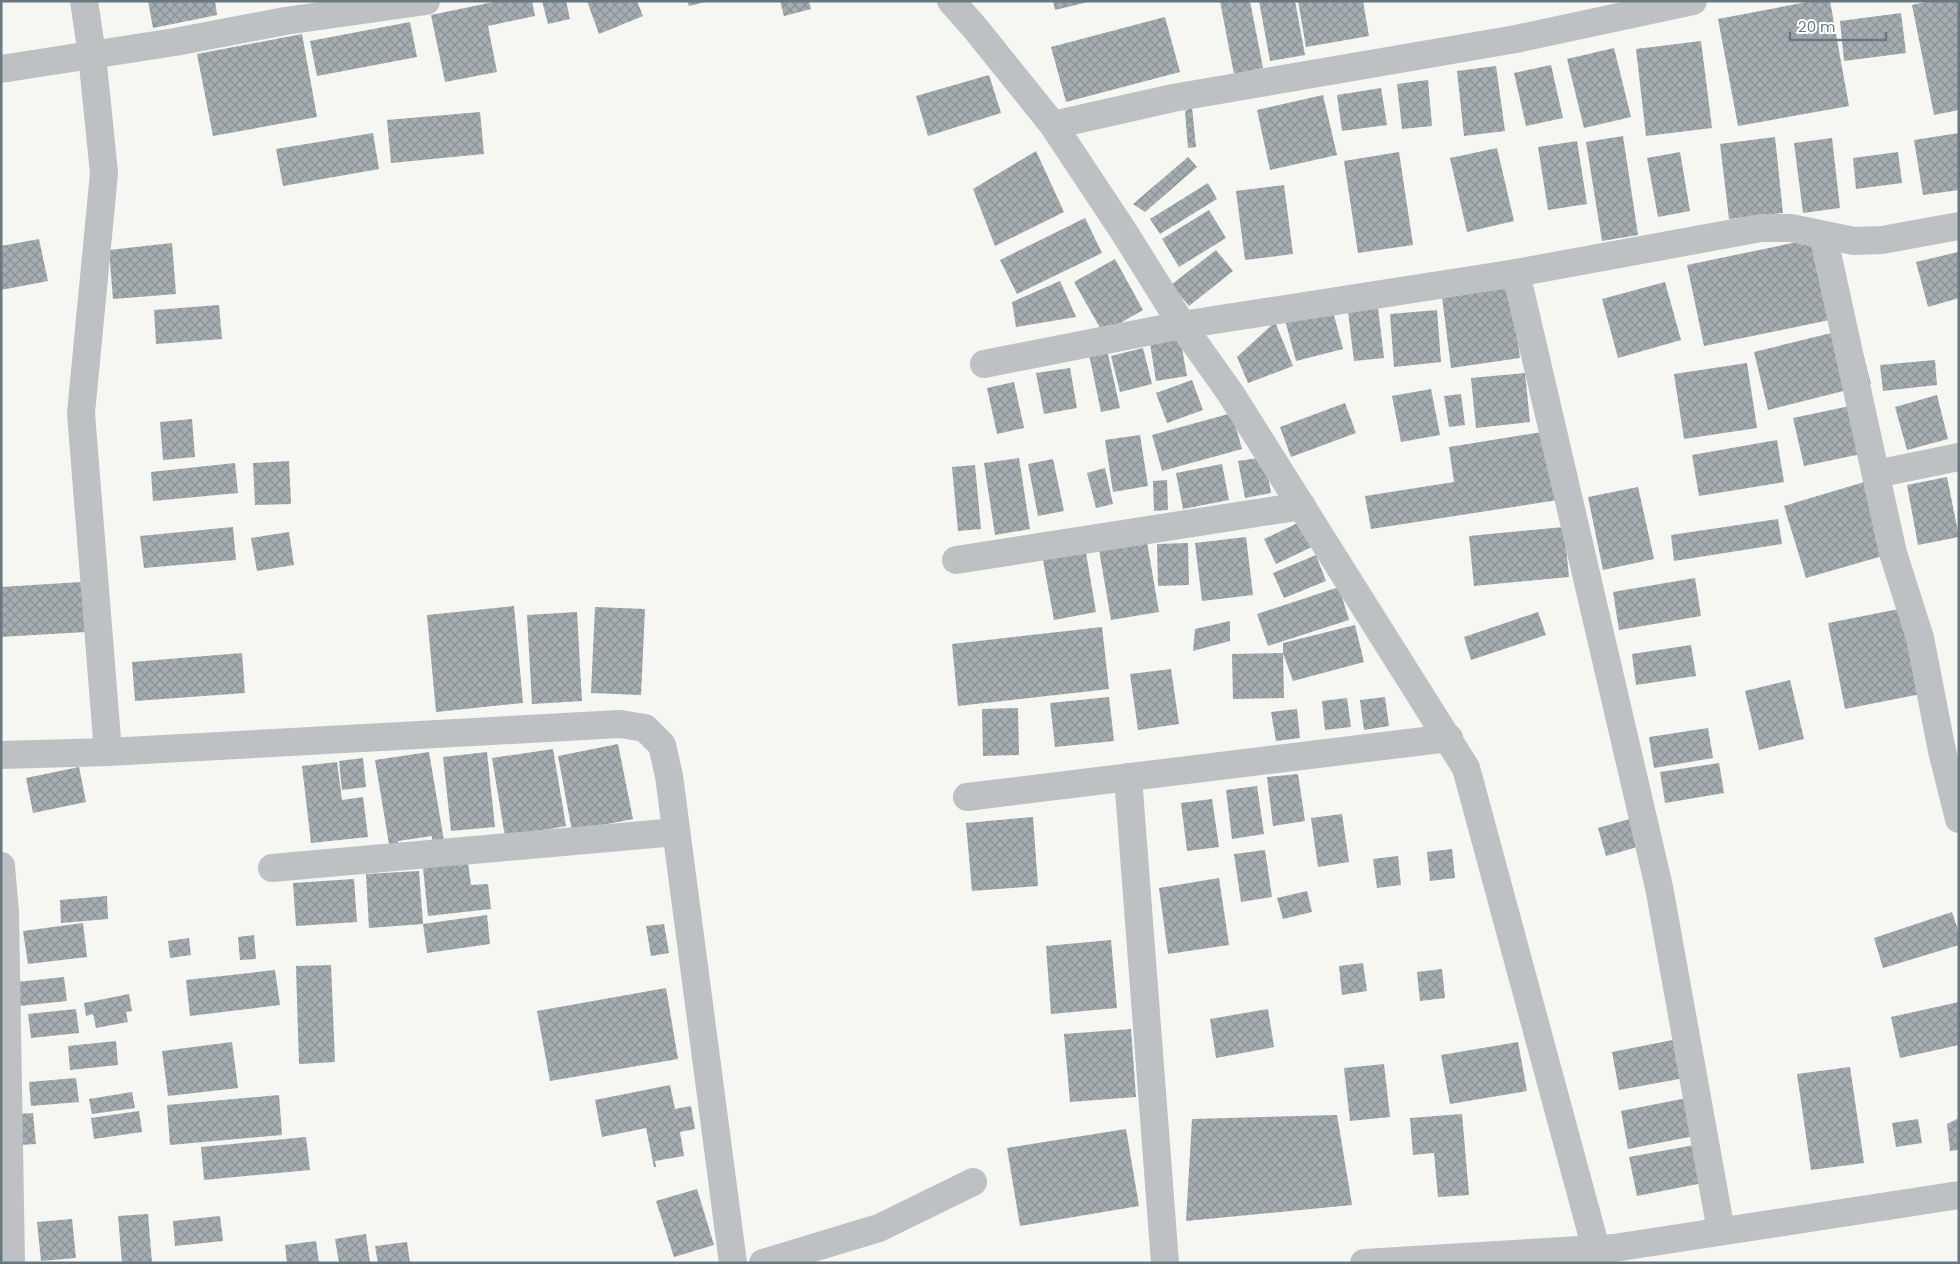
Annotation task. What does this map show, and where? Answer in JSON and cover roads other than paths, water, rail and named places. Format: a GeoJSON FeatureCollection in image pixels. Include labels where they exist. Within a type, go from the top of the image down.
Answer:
{"type":"FeatureCollection","features":[{"type":"Feature","properties":{"kind":"street"},"geometry":{"type":"LineString","coordinates":[[84,1],[92,55],[104,173],[81,413],[108,752]]}},
{"type":"Feature","properties":{"kind":"street"},"geometry":{"type":"LineString","coordinates":[[1,69],[175,42],[285,21],[426,1]]}},
{"type":"Feature","properties":{"kind":"street"},"geometry":{"type":"LineString","coordinates":[[951,1],[1054,125],[1182,325],[1231,394],[1449,738],[1466,768],[1595,1256]]}},
{"type":"Feature","properties":{"kind":"street"},"geometry":{"type":"LineString","coordinates":[[1054,125],[1173,98],[1516,39],[1693,1]]}},
{"type":"Feature","properties":{"kind":"street"},"geometry":{"type":"LineString","coordinates":[[984,364],[1182,325],[1516,273],[1761,228],[1791,228],[1854,241],[1882,240],[1959,226]]}},
{"type":"Feature","properties":{"kind":"street"},"geometry":{"type":"LineString","coordinates":[[1823,235],[1892,553],[1920,638],[1942,752],[1959,819]]}},
{"type":"Feature","properties":{"kind":"street"},"geometry":{"type":"LineString","coordinates":[[1516,273],[1659,887],[1721,1231]]}},
{"type":"Feature","properties":{"kind":"street"},"geometry":{"type":"LineString","coordinates":[[1876,474],[1959,457]]}},
{"type":"Feature","properties":{"kind":"street"},"geometry":{"type":"LineString","coordinates":[[956,560],[1302,506]]}},
{"type":"Feature","properties":{"kind":"street"},"geometry":{"type":"LineString","coordinates":[[1,755],[108,752],[620,724],[645,728],[662,744],[669,776],[733,1263]]}},
{"type":"Feature","properties":{"kind":"street"},"geometry":{"type":"LineString","coordinates":[[966,797],[1449,738]]}},
{"type":"Feature","properties":{"kind":"street"},"geometry":{"type":"LineString","coordinates":[[1128,777],[1166,1263]]}},
{"type":"Feature","properties":{"kind":"street"},"geometry":{"type":"LineString","coordinates":[[272,868],[676,832]]}},
{"type":"Feature","properties":{"kind":"street"},"geometry":{"type":"LineString","coordinates":[[1,866],[5,912],[10,1263]]}},
{"type":"Feature","properties":{"kind":"street"},"geometry":{"type":"LineString","coordinates":[[762,1263],[879,1228],[973,1182]]}},
{"type":"Feature","properties":{"kind":"street"},"geometry":{"type":"LineString","coordinates":[[1364,1263],[1595,1256],[1721,1231],[1959,1195]]}}]}
